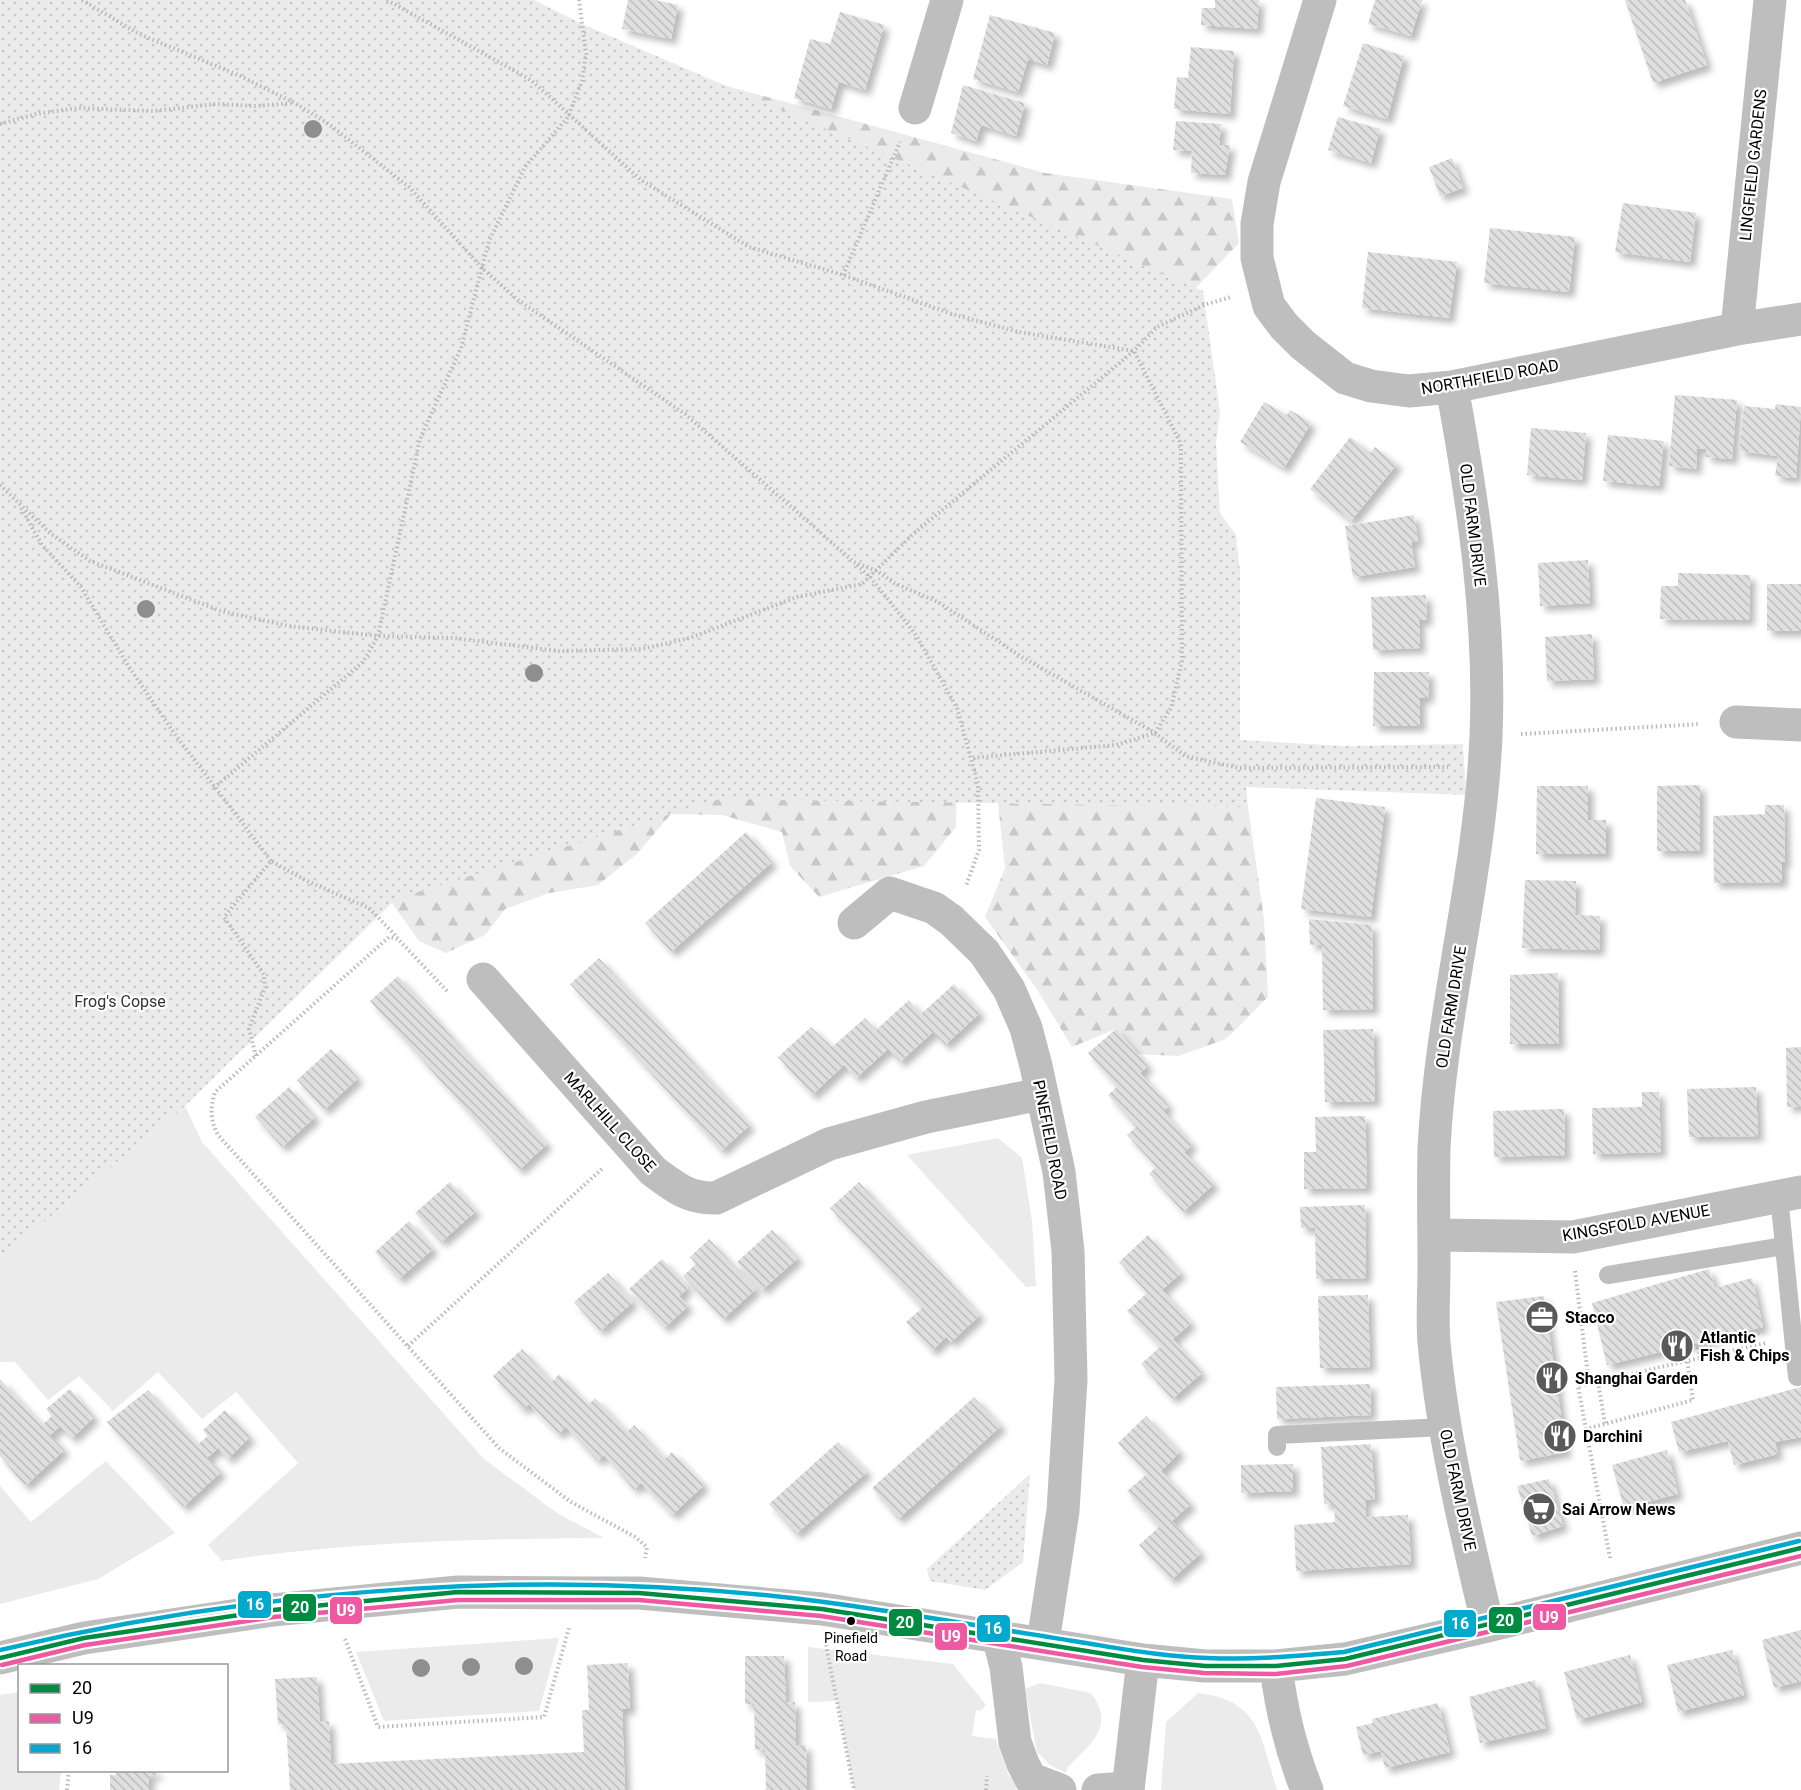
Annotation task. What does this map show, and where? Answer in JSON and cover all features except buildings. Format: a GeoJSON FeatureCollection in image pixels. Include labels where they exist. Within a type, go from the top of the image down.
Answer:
{"type":"FeatureCollection","features":[{"type":"Feature","properties":{"kind":"street"},"geometry":{"type":"LineString","coordinates":[[915,108],[947,0]]}},
{"type":"Feature","properties":{"kind":"street","name":"NORTHFIELD ROAD"},"geometry":{"type":"LineString","coordinates":[[1320,0],[1264,182],[1257,224],[1257,258],[1269,306],[1284,326],[1345,378],[1371,386],[1409,391],[1452,387],[1737,329],[1801,319]]}},
{"type":"Feature","properties":{"kind":"street","name":"LINGFIELD GARDENS"},"geometry":{"type":"LineString","coordinates":[[1737,329],[1770,0]]}},
{"type":"Feature","properties":{"kind":"street","name":"OLD FARM DRIVE"},"geometry":{"type":"LineString","coordinates":[[1452,387],[1469,478],[1480,569],[1486,658],[1485,751],[1471,877],[1438,1091],[1434,1149],[1434,1340],[1450,1464],[1488,1626]]}},
{"type":"Feature","properties":{"kind":"street"},"geometry":{"type":"LineString","coordinates":[[1736,722],[1801,725]]}},
{"type":"Feature","properties":{"kind":"street","name":"PINEFIELD ROAD"},"geometry":{"type":"LineString","coordinates":[[854,923],[890,893],[934,908],[951,920],[984,952],[1009,989],[1026,1028],[1059,1172],[1068,1251],[1071,1379],[1063,1511],[1043,1642]]}},
{"type":"Feature","properties":{"kind":"street","name":"MARLHILL CLOSE"},"geometry":{"type":"LineString","coordinates":[[483,979],[653,1171],[681,1192],[698,1199],[716,1198],[829,1144],[926,1117],[1041,1094]]}},
{"type":"Feature","properties":{"kind":"street","name":"KINGSFOLD AVENUE"},"geometry":{"type":"LineString","coordinates":[[1434,1235],[1573,1237],[1790,1194]]}},
{"type":"Feature","properties":{"kind":"street"},"geometry":{"type":"LineString","coordinates":[[0,1658],[84,1638],[273,1610],[331,1604],[458,1592],[639,1593],[822,1609],[1043,1642],[1143,1660],[1205,1666],[1276,1666],[1345,1659],[1801,1548]]}},
{"type":"Feature","properties":{"kind":"street"},"geometry":{"type":"LineString","coordinates":[[998,1636],[1006,1667],[1014,1742],[1031,1779],[1060,1790]]}},
{"type":"Feature","properties":{"kind":"street"},"geometry":{"type":"LineString","coordinates":[[1118,1789],[1143,1660]]}},
{"type":"Feature","properties":{"kind":"street"},"geometry":{"type":"LineString","coordinates":[[1276,1666],[1280,1700],[1295,1761],[1307,1790]]}},
{"type":"Feature","properties":{"kind":"lane"},"geometry":{"type":"LineString","coordinates":[[1790,1194],[1784,1246],[1797,1377],[1801,1376]]}},
{"type":"Feature","properties":{"kind":"lane"},"geometry":{"type":"LineString","coordinates":[[1608,1275],[1784,1246]]}},
{"type":"Feature","properties":{"kind":"lane"},"geometry":{"type":"LineString","coordinates":[[1277,1447],[1276,1435],[1445,1426]]}},
{"type":"Feature","properties":{"kind":"path"},"geometry":{"type":"LineString","coordinates":[[82,0],[139,34],[295,103],[330,125],[409,188],[482,268],[519,300],[685,414],[871,578],[916,635],[957,708],[978,784],[979,850],[951,920]]}},
{"type":"Feature","properties":{"kind":"path"},"geometry":{"type":"LineString","coordinates":[[387,0],[531,80],[568,117],[641,180],[749,247],[843,275],[952,314],[1019,332],[1134,351]]}},
{"type":"Feature","properties":{"kind":"path"},"geometry":{"type":"LineString","coordinates":[[214,789],[363,662],[378,636],[420,439],[461,348],[489,241],[525,167],[568,117],[582,81],[586,54],[579,0]]}},
{"type":"Feature","properties":{"kind":"path"},"geometry":{"type":"LineString","coordinates":[[0,124],[36,114],[77,108],[154,111],[216,104],[256,106],[295,103]]}},
{"type":"Feature","properties":{"kind":"path"},"geometry":{"type":"LineString","coordinates":[[843,275],[915,108]]}},
{"type":"Feature","properties":{"kind":"path"},"geometry":{"type":"LineString","coordinates":[[0,485],[51,534],[90,561],[222,611],[289,626],[378,636],[453,638],[559,651],[642,649],[690,638],[797,597],[862,584],[871,578],[911,537],[1134,351],[1157,327],[1204,304],[1264,287]]}},
{"type":"Feature","properties":{"kind":"path"},"geometry":{"type":"LineString","coordinates":[[971,758],[1116,745],[1155,733],[1171,708],[1182,661],[1181,444],[1134,351]]}},
{"type":"Feature","properties":{"kind":"path"},"geometry":{"type":"LineString","coordinates":[[17,502],[42,545],[81,587],[129,667],[214,789],[271,861],[307,881],[369,908],[457,1002],[483,979]]}},
{"type":"Feature","properties":{"kind":"path"},"geometry":{"type":"LineString","coordinates":[[854,562],[938,602],[1022,657],[1155,733],[1185,756],[1239,768],[1303,770],[1736,722]]}},
{"type":"Feature","properties":{"kind":"path"},"geometry":{"type":"LineString","coordinates":[[256,1056],[249,1029],[265,987],[264,975],[224,917],[271,861]]}},
{"type":"Feature","properties":{"kind":"path"},"geometry":{"type":"LineString","coordinates":[[398,939],[389,937],[215,1092],[211,1105],[211,1123],[218,1135],[499,1448],[571,1502],[634,1537],[647,1547],[639,1593]]}},
{"type":"Feature","properties":{"kind":"path"},"geometry":{"type":"LineString","coordinates":[[407,1346],[629,1144]]}},
{"type":"Feature","properties":{"kind":"path"},"geometry":{"type":"LineString","coordinates":[[1576,1294],[1589,1384]]}},
{"type":"Feature","properties":{"kind":"path"},"geometry":{"type":"LineString","coordinates":[[1700,1358],[1698,1348],[1769,1331]]}},
{"type":"Feature","properties":{"kind":"path"},"geometry":{"type":"LineString","coordinates":[[1617,1594],[1578,1386],[1792,1337]]}},
{"type":"Feature","properties":{"kind":"path"},"geometry":{"type":"LineString","coordinates":[[1586,1429],[1693,1400],[1687,1360]]}},
{"type":"Feature","properties":{"kind":"path"},"geometry":{"type":"LineString","coordinates":[[1598,1382],[1605,1424]]}},
{"type":"Feature","properties":{"kind":"path"},"geometry":{"type":"LineString","coordinates":[[331,1604],[378,1727],[544,1717],[579,1593]]}},
{"type":"Feature","properties":{"kind":"path"},"geometry":{"type":"LineString","coordinates":[[822,1609],[825,1645],[854,1790]]}},
{"type":"Feature","properties":{"kind":"path"},"geometry":{"type":"LineString","coordinates":[[67,1790],[69,1772]]}},
{"type":"Feature","properties":{"kind":"green space","name":"Frog's Copse"},"geometry":{"type":"Polygon","coordinates":[[[0,0],[534,0],[582,24],[1203,291],[1220,412],[1216,443],[1220,513],[1236,535],[1240,572],[1240,740],[1343,746],[1463,744],[1466,795],[1246,787],[1248,807],[720,799],[396,899],[185,1106],[0,1258],[0,0]]]}},
{"type":"Feature","properties":{"kind":"green space"},"geometry":{"type":"Polygon","coordinates":[[[705,80],[1045,173],[1232,199],[1239,243],[1182,302],[705,80]]]}},
{"type":"Feature","properties":{"kind":"green space"},"geometry":{"type":"Polygon","coordinates":[[[347,713],[957,767],[956,827],[924,866],[819,897],[790,866],[782,832],[722,815],[671,814],[638,853],[598,885],[549,893],[505,909],[485,935],[446,953],[419,941],[375,879],[347,713]]]}},
{"type":"Feature","properties":{"kind":"green space"},"geometry":{"type":"Polygon","coordinates":[[[998,803],[1248,807],[1264,919],[1268,997],[1226,1039],[1178,1056],[1138,1054],[1116,1029],[1072,1047],[1038,991],[985,917],[1005,868],[998,803]]]}},
{"type":"Feature","properties":{"kind":"green space"},"geometry":{"type":"Polygon","coordinates":[[[185,1106],[202,1142],[484,1459],[557,1513],[604,1538],[460,1540],[365,1545],[222,1561],[208,1545],[298,1463],[236,1392],[202,1419],[158,1372],[113,1411],[79,1376],[48,1400],[15,1362],[0,1362],[0,1258],[185,1106]]]}},
{"type":"Feature","properties":{"kind":"green space"},"geometry":{"type":"Polygon","coordinates":[[[998,1138],[1022,1158],[1032,1221],[1036,1286],[1026,1287],[907,1155],[998,1138]]]}},
{"type":"Feature","properties":{"kind":"green space"},"geometry":{"type":"Polygon","coordinates":[[[106,1461],[175,1533],[98,1579],[0,1604],[0,1486],[31,1522],[106,1461]]]}},
{"type":"Feature","properties":{"kind":"green space"},"geometry":{"type":"Polygon","coordinates":[[[1030,1474],[1023,1562],[985,1590],[930,1581],[927,1569],[1030,1474]]]}},
{"type":"Feature","properties":{"kind":"green space"},"geometry":{"type":"Polygon","coordinates":[[[559,1638],[539,1711],[384,1721],[356,1652],[559,1638]]]}},
{"type":"Feature","properties":{"kind":"green space"},"geometry":{"type":"Polygon","coordinates":[[[808,1647],[953,1664],[986,1705],[981,1711],[976,1710],[972,1736],[996,1739],[1009,1776],[1026,1790],[854,1790],[837,1701],[808,1702],[808,1647]]]}},
{"type":"Feature","properties":{"kind":"green space"},"geometry":{"type":"Polygon","coordinates":[[[1040,1683],[1091,1693],[1098,1705],[1101,1725],[1098,1734],[1068,1767],[1066,1773],[1050,1765],[1037,1752],[1025,1689],[1040,1683]]]}},
{"type":"Feature","properties":{"kind":"green space"},"geometry":{"type":"Polygon","coordinates":[[[18,1692],[18,1772],[61,1772],[59,1790],[0,1790],[0,1695],[18,1692]]]}},
{"type":"Feature","properties":{"kind":"green space"},"geometry":{"type":"Polygon","coordinates":[[[1198,1693],[1219,1697],[1235,1704],[1246,1713],[1262,1739],[1277,1790],[1161,1790],[1166,1722],[1198,1693]]]}},
{"type":"Feature","properties":{"kind":"transit line","name":"16"},"geometry":{"type":"LineString","coordinates":[[0,1650],[101,1628],[203,1611],[307,1598],[410,1589],[514,1585],[618,1585],[721,1591],[824,1602],[1157,1654],[1225,1658],[1276,1657],[1344,1652],[1799,1541]]}},
{"type":"Feature","properties":{"kind":"transit line","name":"20"},"geometry":{"type":"LineString","coordinates":[[0,1658],[84,1638],[273,1610],[458,1592],[639,1593],[822,1609],[1143,1660],[1205,1666],[1276,1666],[1345,1659],[1801,1548]]}},
{"type":"Feature","properties":{"kind":"transit line","name":"U9"},"geometry":{"type":"LineString","coordinates":[[2,1665],[85,1645],[274,1617],[458,1600],[639,1600],[821,1616],[1142,1667],[1204,1673],[1276,1674],[1347,1666],[1801,1556]]}},
{"type":"Feature","properties":{"kind":"place","name":"Stacco"},"geometry":{"type":"Point","coordinates":[1542,1317]}},
{"type":"Feature","properties":{"kind":"place","name":"Atlantic Fish & Chips"},"geometry":{"type":"Point","coordinates":[1677,1346]}},
{"type":"Feature","properties":{"kind":"place","name":"Shanghai Garden"},"geometry":{"type":"Point","coordinates":[1552,1378]}},
{"type":"Feature","properties":{"kind":"place","name":"Darchini"},"geometry":{"type":"Point","coordinates":[1560,1436]}},
{"type":"Feature","properties":{"kind":"place","name":"Sai Arrow News"},"geometry":{"type":"Point","coordinates":[1539,1509]}},
{"type":"Feature","properties":{"kind":"place","name":"Pinefield Road"},"geometry":{"type":"Point","coordinates":[851,1621]}}]}
